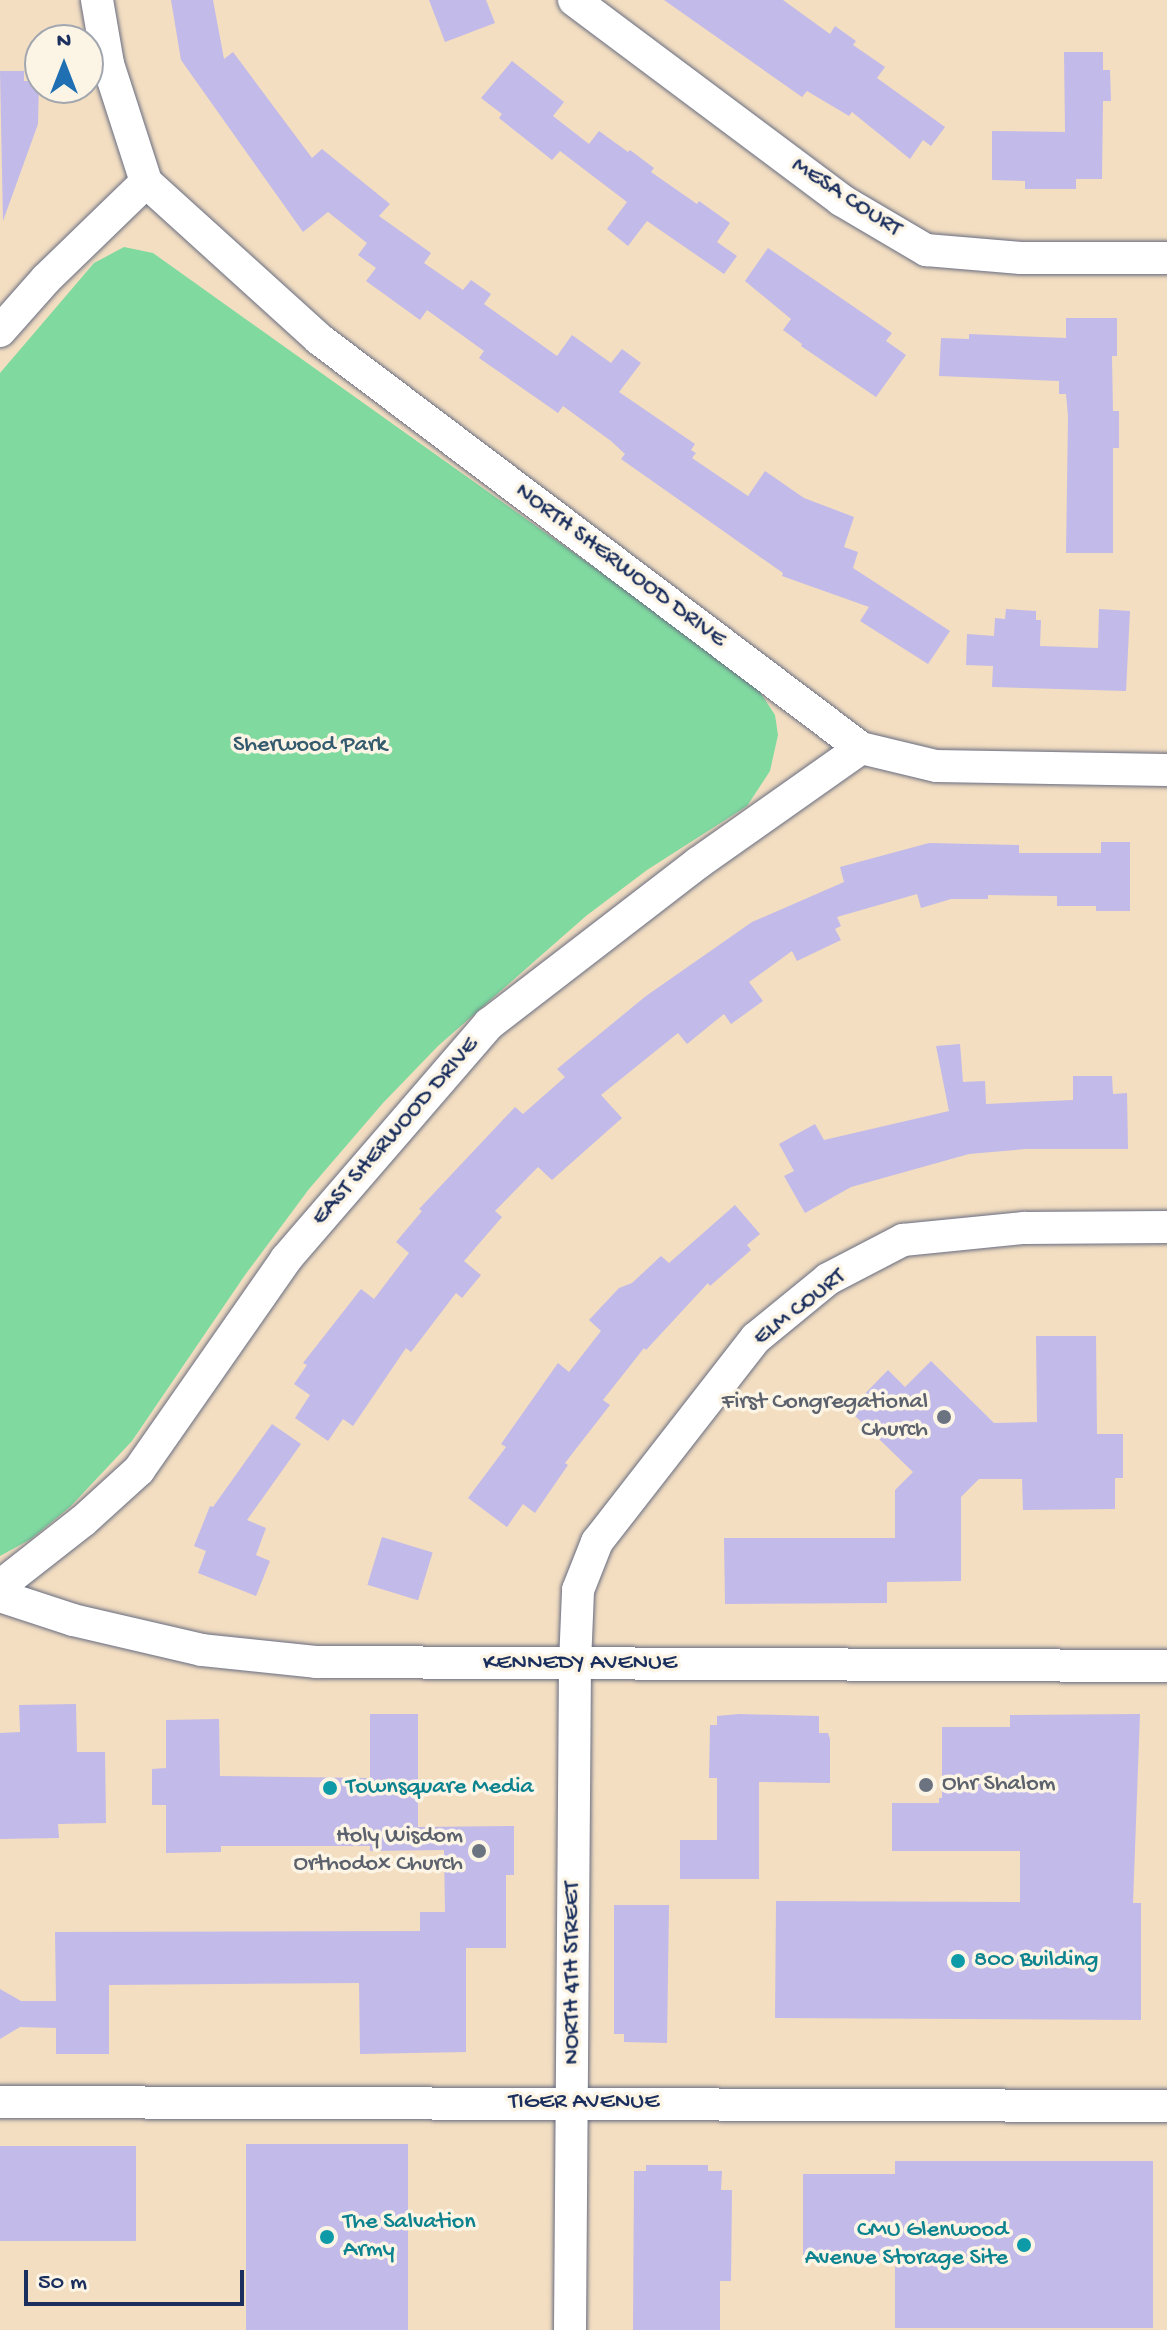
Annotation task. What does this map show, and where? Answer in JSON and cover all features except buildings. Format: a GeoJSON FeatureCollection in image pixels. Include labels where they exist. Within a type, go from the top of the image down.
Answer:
{"type":"FeatureCollection","features":[{"type":"Feature","properties":{"kind":"street"},"geometry":{"type":"LineString","coordinates":[[0,331],[46,279],[146,182],[108,64],[97,0]]}},
{"type":"Feature","properties":{"kind":"street","name":"MESA COURT"},"geometry":{"type":"LineString","coordinates":[[574,0],[841,200],[926,250],[1021,258],[1167,258]]}},
{"type":"Feature","properties":{"kind":"street","name":"NORTH SHERWOOD DRIVE"},"geometry":{"type":"LineString","coordinates":[[146,182],[319,339],[861,748],[936,766],[1167,770]]}},
{"type":"Feature","properties":{"kind":"street","name":"EAST SHERWOOD DRIVE"},"geometry":{"type":"LineString","coordinates":[[0,1586],[83,1521],[139,1470],[286,1259],[489,1024],[698,863],[861,748]]}},
{"type":"Feature","properties":{"kind":"street","name":"ELM COURT"},"geometry":{"type":"LineString","coordinates":[[575,1663],[578,1590],[597,1542],[756,1338],[828,1279],[903,1240],[1024,1228],[1167,1227]]}},
{"type":"Feature","properties":{"kind":"street","name":"KENNEDY AVENUE"},"geometry":{"type":"LineString","coordinates":[[0,1596],[73,1620],[202,1650],[316,1662],[1167,1666]]}},
{"type":"Feature","properties":{"kind":"street","name":"NORTH 4TH STREET"},"geometry":{"type":"LineString","coordinates":[[570,2330],[575,1663]]}},
{"type":"Feature","properties":{"kind":"street","name":"TIGER AVENUE"},"geometry":{"type":"LineString","coordinates":[[0,2102],[1167,2106]]}},
{"type":"Feature","properties":{"kind":"green space","name":"Sherwood Park"},"geometry":{"type":"Polygon","coordinates":[[[124,247],[153,253],[752,680],[775,715],[778,735],[770,771],[747,806],[647,870],[586,916],[438,1046],[383,1103],[309,1189],[245,1275],[132,1441],[70,1507],[31,1539],[0,1556],[0,373],[94,263],[124,247]]]}},
{"type":"Feature","properties":{"kind":"place","name":"First Congregational Church"},"geometry":{"type":"Point","coordinates":[944,1417]}},
{"type":"Feature","properties":{"kind":"place","name":"Ohr Shalom"},"geometry":{"type":"Point","coordinates":[926,1785]}},
{"type":"Feature","properties":{"kind":"place","name":"Townsquare Media"},"geometry":{"type":"Point","coordinates":[330,1788]}},
{"type":"Feature","properties":{"kind":"place","name":"Holy Wisdom Orthodox Church"},"geometry":{"type":"Point","coordinates":[479,1851]}},
{"type":"Feature","properties":{"kind":"place","name":"800 Building"},"geometry":{"type":"Point","coordinates":[958,1961]}},
{"type":"Feature","properties":{"kind":"place","name":"The Salvation Army"},"geometry":{"type":"Point","coordinates":[327,2237]}},
{"type":"Feature","properties":{"kind":"place","name":"CMU Glenwood Avenue Storage Site"},"geometry":{"type":"Point","coordinates":[1024,2245]}}]}
